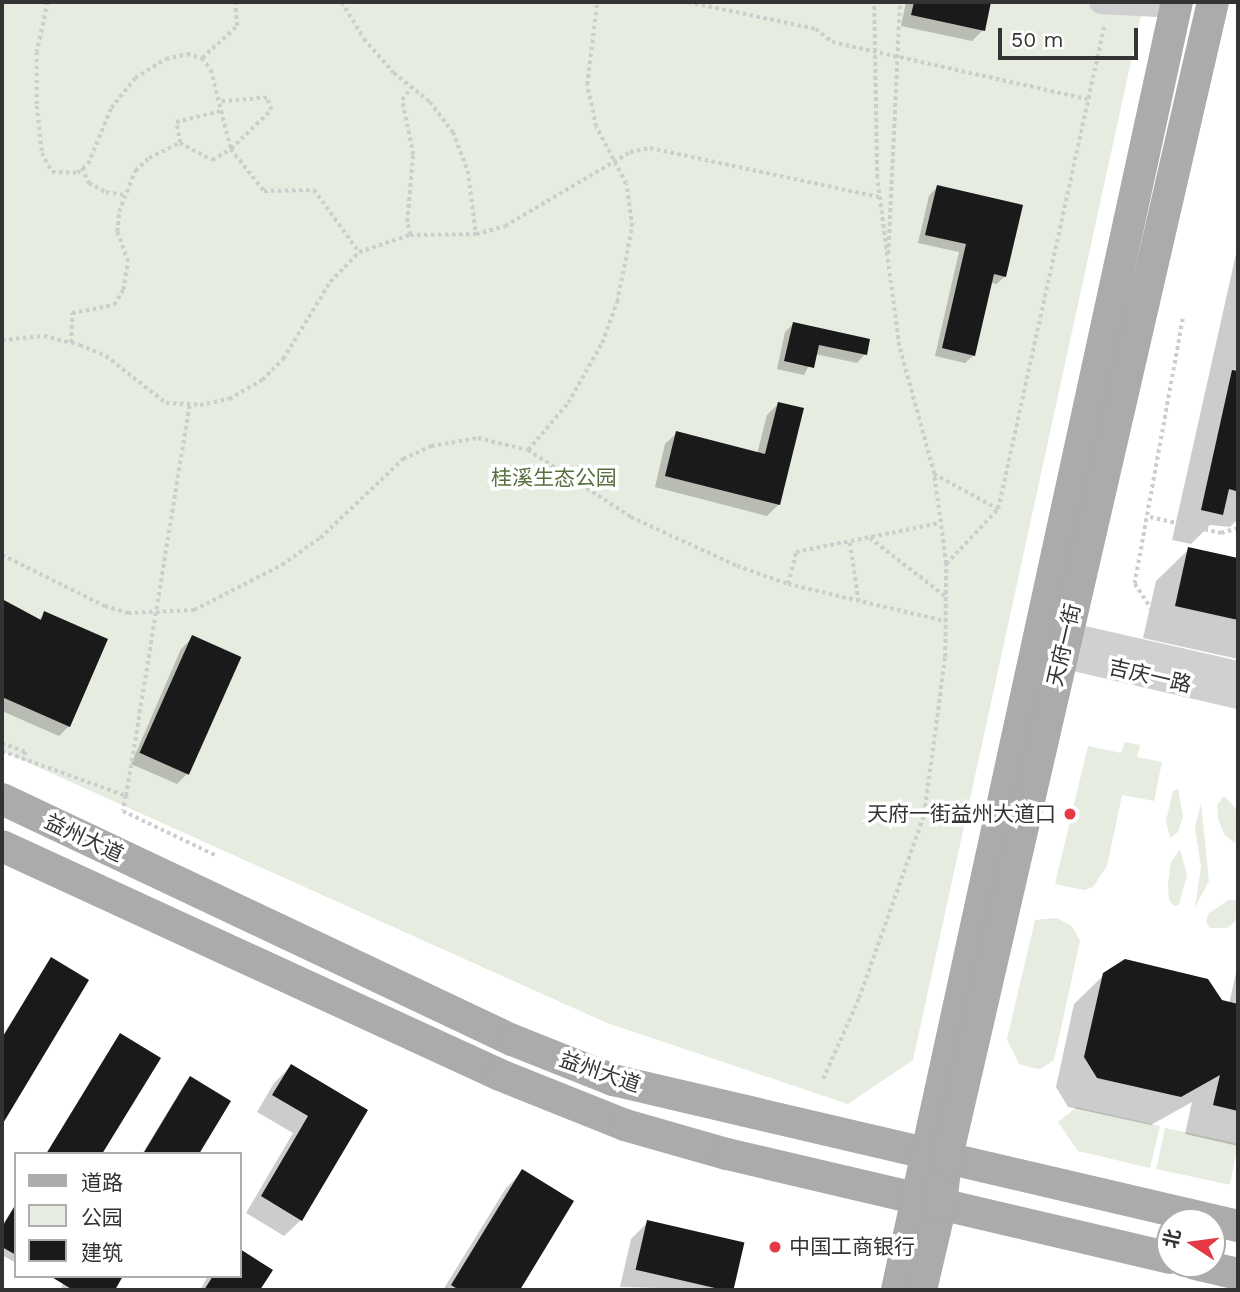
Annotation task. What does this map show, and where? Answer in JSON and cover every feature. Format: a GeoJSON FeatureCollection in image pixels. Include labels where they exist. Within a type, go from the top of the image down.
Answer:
{"type":"FeatureCollection","features":[{"type":"Feature","properties":{"kind":"main road","name":"天府一街"},"geometry":{"type":"LineString","coordinates":[[935,1158],[1064,645],[1213,2]]}},
{"type":"Feature","properties":{"kind":"main road","name":"天府一街"},"geometry":{"type":"LineString","coordinates":[[921,1290],[935,1158],[1176,4]]}},
{"type":"Feature","properties":{"kind":"main road","name":"益州大道"},"geometry":{"type":"LineString","coordinates":[[2,799],[512,1040],[613,1080],[935,1158],[1238,1226]]}},
{"type":"Feature","properties":{"kind":"main road","name":"益州大道"},"geometry":{"type":"LineString","coordinates":[[2,846],[575,1107],[727,1154],[1156,1255]]}},
{"type":"Feature","properties":{"kind":"main road","name":"天府一街"},"geometry":{"type":"LineString","coordinates":[[897,1290],[929,1202]]}},
{"type":"Feature","properties":{"kind":"street"},"geometry":{"type":"LineString","coordinates":[[1106,2],[1176,4]]}},
{"type":"Feature","properties":{"kind":"street","name":"吉庆一路"},"geometry":{"type":"LineString","coordinates":[[1064,645],[1238,673]]}},
{"type":"Feature","properties":{"kind":"street","name":"吉庆一路"},"geometry":{"type":"LineString","coordinates":[[1064,645],[1238,697]]}},
{"type":"Feature","properties":{"kind":"path"},"geometry":{"type":"LineString","coordinates":[[48,2],[37,52],[42,153],[52,172],[63,175],[82,168],[111,108],[135,78],[166,59],[187,54],[202,58],[211,70],[231,149],[264,191],[314,190],[359,252]]}},
{"type":"Feature","properties":{"kind":"path"},"geometry":{"type":"LineString","coordinates":[[202,58],[237,26],[235,2]]}},
{"type":"Feature","properties":{"kind":"path"},"geometry":{"type":"LineString","coordinates":[[342,2],[364,39],[453,132],[468,171],[476,234]]}},
{"type":"Feature","properties":{"kind":"path"},"geometry":{"type":"LineString","coordinates":[[528,450],[568,403],[602,343],[617,302],[632,227],[626,184],[596,128],[587,86],[597,2]]}},
{"type":"Feature","properties":{"kind":"path"},"geometry":{"type":"LineString","coordinates":[[688,2],[816,29],[832,42],[1088,99]]}},
{"type":"Feature","properties":{"kind":"path"},"geometry":{"type":"LineString","coordinates":[[823,1079],[864,985],[924,814],[945,621],[946,564],[934,474],[899,346],[879,197],[873,50],[874,2]]}},
{"type":"Feature","properties":{"kind":"path"},"geometry":{"type":"LineString","coordinates":[[888,267],[895,54],[900,2]]}},
{"type":"Feature","properties":{"kind":"path"},"geometry":{"type":"LineString","coordinates":[[946,564],[998,509],[1088,99],[1106,2]]}},
{"type":"Feature","properties":{"kind":"path"},"geometry":{"type":"LineString","coordinates":[[410,235],[407,222],[413,155],[402,100],[411,88]]}},
{"type":"Feature","properties":{"kind":"path"},"geometry":{"type":"LineString","coordinates":[[180,143],[212,160],[231,149],[271,110],[267,98],[219,102]]}},
{"type":"Feature","properties":{"kind":"path"},"geometry":{"type":"LineString","coordinates":[[180,143],[176,122],[222,111]]}},
{"type":"Feature","properties":{"kind":"path"},"geometry":{"type":"LineString","coordinates":[[71,343],[72,313],[114,305],[123,290],[128,261],[117,232],[135,171],[149,158],[180,143]]}},
{"type":"Feature","properties":{"kind":"path"},"geometry":{"type":"LineString","coordinates":[[2,340],[44,336],[106,356],[166,403],[189,404],[229,399],[262,380],[283,359],[330,282],[359,252],[410,235],[476,234],[505,226],[613,161],[650,148],[879,197]]}},
{"type":"Feature","properties":{"kind":"path"},"geometry":{"type":"LineString","coordinates":[[82,168],[89,183],[126,195]]}},
{"type":"Feature","properties":{"kind":"path"},"geometry":{"type":"LineString","coordinates":[[1183,319],[1150,517],[1135,584],[1161,623],[1238,640]]}},
{"type":"Feature","properties":{"kind":"path"},"geometry":{"type":"LineString","coordinates":[[189,404],[123,811],[215,855]]}},
{"type":"Feature","properties":{"kind":"path"},"geometry":{"type":"LineString","coordinates":[[2,555],[105,606],[157,614],[194,610],[282,565],[320,538],[377,480],[431,446],[478,438],[528,450],[631,517],[711,555],[788,584],[945,621]]}},
{"type":"Feature","properties":{"kind":"path"},"geometry":{"type":"LineString","coordinates":[[934,474],[998,509]]}},
{"type":"Feature","properties":{"kind":"path"},"geometry":{"type":"LineString","coordinates":[[1150,517],[1221,533],[1238,528]]}},
{"type":"Feature","properties":{"kind":"path"},"geometry":{"type":"LineString","coordinates":[[788,584],[796,552],[940,523]]}},
{"type":"Feature","properties":{"kind":"path"},"geometry":{"type":"LineString","coordinates":[[870,538],[945,596]]}},
{"type":"Feature","properties":{"kind":"path"},"geometry":{"type":"LineString","coordinates":[[850,543],[859,602]]}},
{"type":"Feature","properties":{"kind":"path"},"geometry":{"type":"LineString","coordinates":[[2,743],[25,752],[26,760]]}},
{"type":"Feature","properties":{"kind":"path"},"geometry":{"type":"LineString","coordinates":[[2,751],[126,796]]}},
{"type":"Feature","properties":{"kind":"green space","name":"桂溪生态公园"},"geometry":{"type":"Polygon","coordinates":[[[2,2],[1144,2],[913,1060],[848,1104],[607,1023],[2,751],[2,2]]]}},
{"type":"Feature","properties":{"kind":"green space"},"geometry":{"type":"Polygon","coordinates":[[[1125,742],[1140,745],[1137,757],[1162,762],[1154,801],[1122,795],[1107,866],[1093,887],[1084,890],[1055,884],[1088,746],[1121,753],[1125,742]]]}},
{"type":"Feature","properties":{"kind":"green space"},"geometry":{"type":"Polygon","coordinates":[[[1178,789],[1183,816],[1178,832],[1170,838],[1166,821],[1173,791],[1178,789]]]}},
{"type":"Feature","properties":{"kind":"green space"},"geometry":{"type":"Polygon","coordinates":[[[1224,796],[1238,811],[1235,843],[1224,834],[1218,818],[1217,805],[1224,796]]]}},
{"type":"Feature","properties":{"kind":"green space"},"geometry":{"type":"Polygon","coordinates":[[[1201,803],[1209,881],[1195,907],[1201,867],[1195,828],[1201,803]]]}},
{"type":"Feature","properties":{"kind":"green space"},"geometry":{"type":"Polygon","coordinates":[[[1180,849],[1187,875],[1179,905],[1174,906],[1169,900],[1168,883],[1171,862],[1180,849]]]}},
{"type":"Feature","properties":{"kind":"green space"},"geometry":{"type":"Polygon","coordinates":[[[1229,900],[1238,900],[1235,922],[1227,928],[1210,928],[1206,921],[1209,913],[1229,900]]]}},
{"type":"Feature","properties":{"kind":"green space"},"geometry":{"type":"Polygon","coordinates":[[[1057,918],[1072,926],[1080,941],[1054,1060],[1041,1069],[1033,1068],[1019,1064],[1007,1039],[1035,920],[1057,918]]]}},
{"type":"Feature","properties":{"kind":"green space"},"geometry":{"type":"Polygon","coordinates":[[[1077,1107],[1160,1126],[1150,1168],[1078,1151],[1058,1122],[1077,1107]]]}},
{"type":"Feature","properties":{"kind":"green space"},"geometry":{"type":"Polygon","coordinates":[[[1165,1128],[1238,1144],[1230,1185],[1156,1169],[1165,1128]]]}},
{"type":"Feature","properties":{"kind":"building"},"geometry":{"type":"Polygon","coordinates":[[[914,2],[991,2],[985,31],[911,15],[914,2]]]}},
{"type":"Feature","properties":{"kind":"building"},"geometry":{"type":"Polygon","coordinates":[[[937,185],[1023,205],[1006,277],[994,274],[975,356],[942,348],[966,244],[925,235],[937,185]]]}},
{"type":"Feature","properties":{"kind":"building"},"geometry":{"type":"Polygon","coordinates":[[[793,322],[870,339],[867,355],[819,345],[814,368],[784,361],[793,322]]]}},
{"type":"Feature","properties":{"kind":"building"},"geometry":{"type":"Polygon","coordinates":[[[1232,370],[1238,371],[1238,479],[1236,491],[1229,489],[1223,515],[1201,510],[1232,370]]]}},
{"type":"Feature","properties":{"kind":"building"},"geometry":{"type":"Polygon","coordinates":[[[778,402],[804,408],[780,505],[665,476],[676,431],[765,454],[778,402]]]}},
{"type":"Feature","properties":{"kind":"building"},"geometry":{"type":"Polygon","coordinates":[[[1188,547],[1238,558],[1238,620],[1175,606],[1188,547]]]}},
{"type":"Feature","properties":{"kind":"building"},"geometry":{"type":"Polygon","coordinates":[[[2,599],[41,620],[44,611],[108,639],[70,727],[2,697],[2,599]]]}},
{"type":"Feature","properties":{"kind":"building"},"geometry":{"type":"Polygon","coordinates":[[[192,635],[241,657],[189,775],[140,753],[192,635]]]}},
{"type":"Feature","properties":{"kind":"building"},"geometry":{"type":"Polygon","coordinates":[[[51,957],[89,980],[2,1125],[2,1038],[51,957]]]}},
{"type":"Feature","properties":{"kind":"building"},"geometry":{"type":"Polygon","coordinates":[[[1125,959],[1208,979],[1222,1000],[1238,1004],[1238,1111],[1213,1105],[1220,1075],[1181,1097],[1097,1078],[1084,1057],[1103,973],[1125,959]]]}},
{"type":"Feature","properties":{"kind":"building"},"geometry":{"type":"Polygon","coordinates":[[[120,1033],[161,1058],[103,1152],[47,1152],[120,1033]]]}},
{"type":"Feature","properties":{"kind":"building"},"geometry":{"type":"Polygon","coordinates":[[[291,1064],[368,1110],[302,1221],[261,1196],[308,1116],[272,1095],[291,1064]]]}},
{"type":"Feature","properties":{"kind":"building"},"geometry":{"type":"Polygon","coordinates":[[[190,1076],[231,1101],[200,1152],[144,1152],[190,1076]]]}},
{"type":"Feature","properties":{"kind":"building"},"geometry":{"type":"Polygon","coordinates":[[[522,1169],[574,1201],[520,1290],[459,1290],[451,1285],[522,1169]]]}},
{"type":"Feature","properties":{"kind":"building"},"geometry":{"type":"Polygon","coordinates":[[[14,1207],[14,1254],[2,1247],[2,1227],[14,1207]]]}},
{"type":"Feature","properties":{"kind":"building"},"geometry":{"type":"Polygon","coordinates":[[[647,1220],[744,1242],[733,1290],[636,1270],[647,1220]]]}},
{"type":"Feature","properties":{"kind":"building"},"geometry":{"type":"Polygon","coordinates":[[[242,1250],[273,1270],[260,1290],[204,1290],[212,1278],[242,1278],[242,1250]]]}},
{"type":"Feature","properties":{"kind":"building"},"geometry":{"type":"Polygon","coordinates":[[[53,1278],[122,1278],[115,1290],[73,1290],[53,1278]]]}},
{"type":"Feature","properties":{"kind":"place","name":"天府一街益州大道口"},"geometry":{"type":"Point","coordinates":[1070,814]}},
{"type":"Feature","properties":{"kind":"place","name":"中国工商银行"},"geometry":{"type":"Point","coordinates":[775,1247]}}]}
